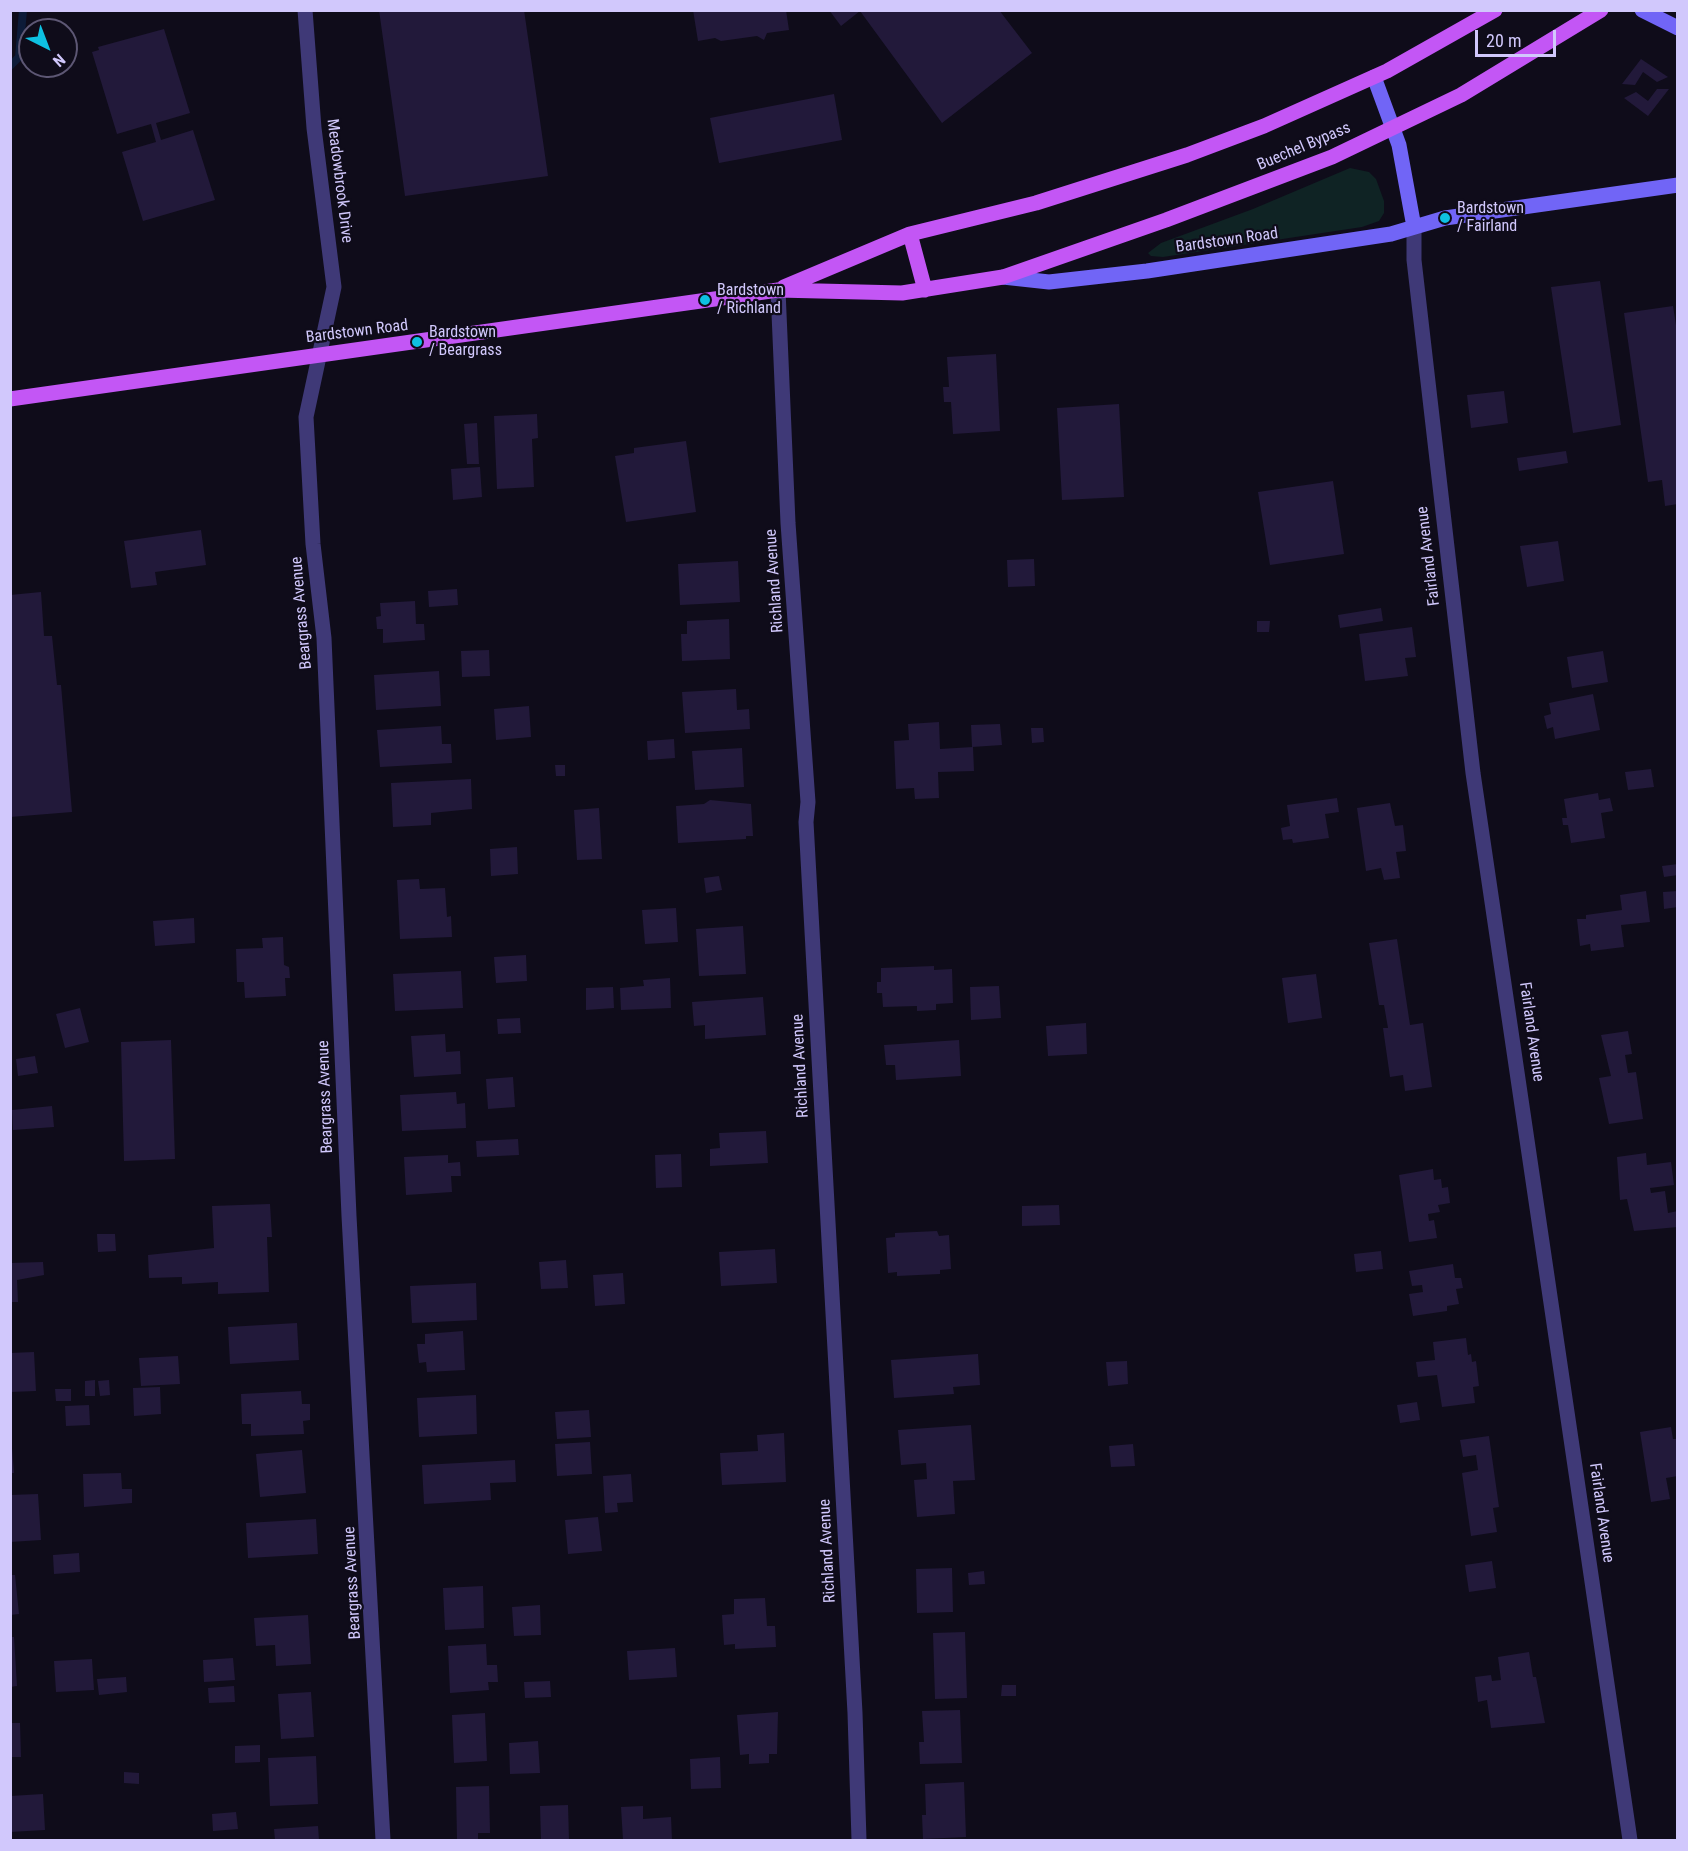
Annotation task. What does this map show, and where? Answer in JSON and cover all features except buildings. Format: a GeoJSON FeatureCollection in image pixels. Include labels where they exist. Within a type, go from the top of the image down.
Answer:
{"type":"FeatureCollection","features":[{"type":"Feature","properties":{"kind":"main road"},"geometry":{"type":"LineString","coordinates":[[1414,227],[1400,145],[1374,77],[1495,10]]}},
{"type":"Feature","properties":{"kind":"main road","name":"Buechel Bypass"},"geometry":{"type":"LineString","coordinates":[[1003,277],[1258,186],[1332,157],[1461,94],[1601,10]]}},
{"type":"Feature","properties":{"kind":"main road"},"geometry":{"type":"LineString","coordinates":[[1642,10],[1677,28]]}},
{"type":"Feature","properties":{"kind":"main road","name":"Bardstown Road"},"geometry":{"type":"LineString","coordinates":[[778,290],[910,234],[1036,203],[1187,155],[1264,126],[1374,77]]}},
{"type":"Feature","properties":{"kind":"main road","name":"Bardstown Road"},"geometry":{"type":"LineString","coordinates":[[10,399],[778,290],[902,293],[1003,277],[1049,282],[1138,272],[1391,234],[1445,218],[1677,185]]}},
{"type":"Feature","properties":{"kind":"main road"},"geometry":{"type":"LineString","coordinates":[[910,234],[925,290]]}},
{"type":"Feature","properties":{"kind":"street","name":"Meadowbrook Drive"},"geometry":{"type":"LineString","coordinates":[[305,10],[314,128],[334,287],[319,354]]}},
{"type":"Feature","properties":{"kind":"street","name":"Fairland Avenue"},"geometry":{"type":"LineString","coordinates":[[1414,227],[1414,260],[1473,773],[1630,1840]]}},
{"type":"Feature","properties":{"kind":"street","name":"Richland Avenue"},"geometry":{"type":"LineString","coordinates":[[778,290],[788,523],[808,802],[806,822],[853,1690],[859,1840]]}},
{"type":"Feature","properties":{"kind":"street","name":"Beargrass Avenue"},"geometry":{"type":"LineString","coordinates":[[319,354],[306,417],[313,544],[324,638],[349,1216],[383,1840]]}},
{"type":"Feature","properties":{"kind":"green space"},"geometry":{"type":"Polygon","coordinates":[[[1350,168],[1369,172],[1376,179],[1384,201],[1384,213],[1379,221],[1362,227],[1163,257],[1151,256],[1148,253],[1161,243],[1253,209],[1350,168]]]}},
{"type":"Feature","properties":{"kind":"waterway"},"geometry":{"type":"LineString","coordinates":[[10,66],[19,57],[23,10]]}},
{"type":"Feature","properties":{"kind":"place","name":"Bardstown / Fairland"},"geometry":{"type":"Point","coordinates":[1445,218]}},
{"type":"Feature","properties":{"kind":"place","name":"Bardstown / Richland"},"geometry":{"type":"Point","coordinates":[705,300]}},
{"type":"Feature","properties":{"kind":"place","name":"Bardstown / Beargrass"},"geometry":{"type":"Point","coordinates":[417,342]}}]}
